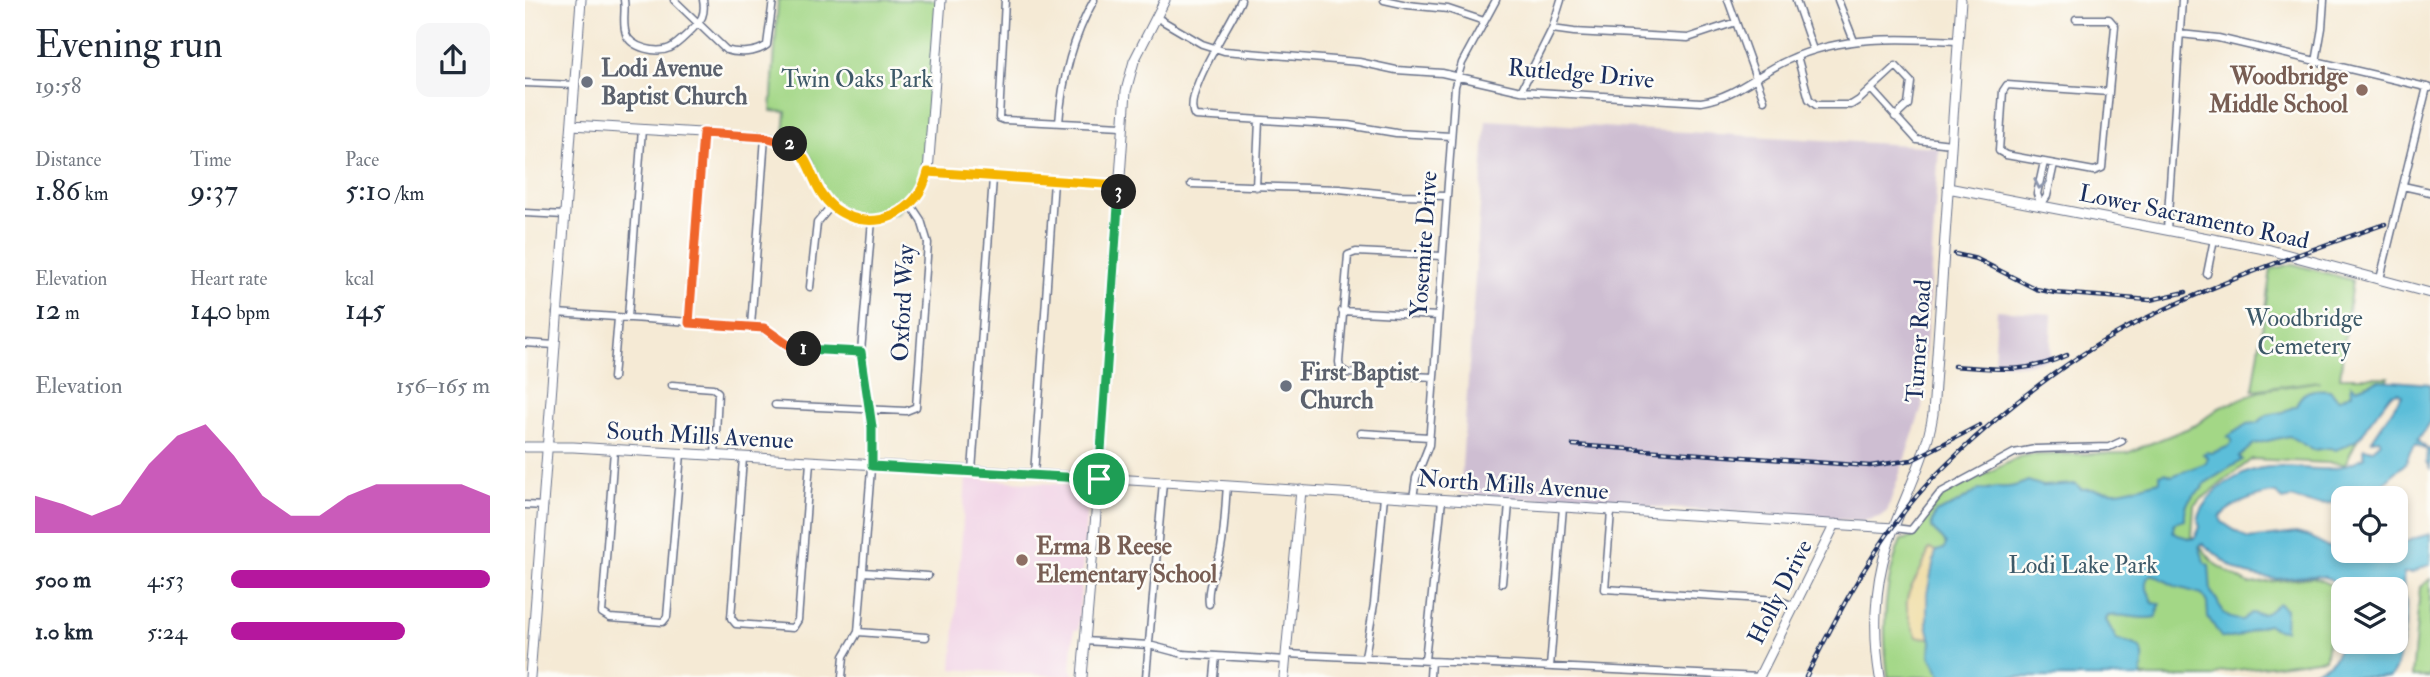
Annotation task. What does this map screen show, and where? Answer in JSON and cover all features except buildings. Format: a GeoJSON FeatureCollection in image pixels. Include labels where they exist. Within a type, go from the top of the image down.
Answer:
{"type":"FeatureCollection","features":[{"type":"Feature","properties":{"kind":"street"},"geometry":{"type":"LineString","coordinates":[[530,677],[581,0]]}},
{"type":"Feature","properties":{"kind":"street"},"geometry":{"type":"LineString","coordinates":[[624,0],[626,33],[629,40],[639,47],[669,49],[703,16],[703,0]]}},
{"type":"Feature","properties":{"kind":"street"},"geometry":{"type":"LineString","coordinates":[[674,0],[726,50],[733,52],[762,49],[769,40],[773,0]]}},
{"type":"Feature","properties":{"kind":"street"},"geometry":{"type":"LineString","coordinates":[[572,125],[781,140],[803,154],[831,206],[854,219],[888,218],[911,205],[924,186],[928,172],[941,0]]}},
{"type":"Feature","properties":{"kind":"street"},"geometry":{"type":"LineString","coordinates":[[1005,0],[998,116],[1004,120],[1122,126]]}},
{"type":"Feature","properties":{"kind":"street"},"geometry":{"type":"LineString","coordinates":[[1059,123],[1063,83],[1070,53],[1094,0]]}},
{"type":"Feature","properties":{"kind":"street"},"geometry":{"type":"LineString","coordinates":[[1082,677],[1099,479],[1126,91],[1134,61],[1165,0]]}},
{"type":"Feature","properties":{"kind":"street"},"geometry":{"type":"LineString","coordinates":[[1241,0],[1197,85],[1191,108],[1193,114],[1201,117],[1348,125],[1396,133],[1451,135]]}},
{"type":"Feature","properties":{"kind":"street"},"geometry":{"type":"LineString","coordinates":[[1384,0],[1448,9],[1484,21]]}},
{"type":"Feature","properties":{"kind":"street","name":"Yosemite Drive"},"geometry":{"type":"LineString","coordinates":[[1413,498],[1416,478],[1426,456],[1429,437],[1457,76],[1496,0]]}},
{"type":"Feature","properties":{"kind":"street"},"geometry":{"type":"LineString","coordinates":[[1521,91],[1552,29],[1561,0]]}},
{"type":"Feature","properties":{"kind":"street"},"geometry":{"type":"LineString","coordinates":[[1728,0],[1764,100]]}},
{"type":"Feature","properties":{"kind":"street"},"geometry":{"type":"LineString","coordinates":[[1838,0],[1854,41]]}},
{"type":"Feature","properties":{"kind":"street","name":"Turner Road"},"geometry":{"type":"LineString","coordinates":[[1880,677],[1876,650],[1876,612],[1883,560],[1919,466],[1932,421],[1961,0]]}},
{"type":"Feature","properties":{"kind":"street"},"geometry":{"type":"LineString","coordinates":[[2167,230],[2182,0]]}},
{"type":"Feature","properties":{"kind":"street"},"geometry":{"type":"LineString","coordinates":[[2316,62],[2324,0]]}},
{"type":"Feature","properties":{"kind":"street"},"geometry":{"type":"LineString","coordinates":[[1796,1],[1813,50]]}},
{"type":"Feature","properties":{"kind":"street","name":"Rutledge Drive"},"geometry":{"type":"LineString","coordinates":[[1156,17],[1181,33],[1216,49],[1248,54],[1359,62],[1396,70],[1457,76],[1521,91],[1701,102],[1725,97],[1756,78],[1813,50],[1854,41],[1899,38],[1958,41]]}},
{"type":"Feature","properties":{"kind":"street"},"geometry":{"type":"LineString","coordinates":[[2076,19],[2109,19],[2115,26],[2109,92],[2102,168],[2094,171],[2006,155],[1999,151],[2004,87],[2007,85],[2109,92]]}},
{"type":"Feature","properties":{"kind":"street"},"geometry":{"type":"LineString","coordinates":[[1552,29],[1688,38],[1736,22]]}},
{"type":"Feature","properties":{"kind":"street"},"geometry":{"type":"LineString","coordinates":[[2180,34],[2218,38],[2429,87],[2380,279]]}},
{"type":"Feature","properties":{"kind":"street"},"geometry":{"type":"LineString","coordinates":[[1797,57],[1809,99],[1817,104],[1851,105],[1896,66],[1911,82],[1909,105],[1895,117]]}},
{"type":"Feature","properties":{"kind":"street"},"geometry":{"type":"LineString","coordinates":[[525,83],[575,85]]}},
{"type":"Feature","properties":{"kind":"street"},"geometry":{"type":"LineString","coordinates":[[1871,89],[1919,141],[1951,144]]}},
{"type":"Feature","properties":{"kind":"street"},"geometry":{"type":"LineString","coordinates":[[1256,187],[1259,120]]}},
{"type":"Feature","properties":{"kind":"street"},"geometry":{"type":"LineString","coordinates":[[628,318],[642,129]]}},
{"type":"Feature","properties":{"kind":"street"},"geometry":{"type":"LineString","coordinates":[[689,323],[703,133]]}},
{"type":"Feature","properties":{"kind":"street"},"geometry":{"type":"LineString","coordinates":[[751,326],[765,137]]}},
{"type":"Feature","properties":{"kind":"street"},"geometry":{"type":"LineString","coordinates":[[2041,205],[2037,194],[2044,162]]}},
{"type":"Feature","properties":{"kind":"street"},"geometry":{"type":"LineString","coordinates":[[2041,205],[2047,196],[2054,164]]}},
{"type":"Feature","properties":{"kind":"street"},"geometry":{"type":"LineString","coordinates":[[928,172],[1119,185]]}},
{"type":"Feature","properties":{"kind":"street"},"geometry":{"type":"LineString","coordinates":[[972,471],[993,178]]}},
{"type":"Feature","properties":{"kind":"street"},"geometry":{"type":"LineString","coordinates":[[1034,475],[1054,181]]}},
{"type":"Feature","properties":{"kind":"street"},"geometry":{"type":"LineString","coordinates":[[1191,184],[1447,195]]}},
{"type":"Feature","properties":{"kind":"street"},"geometry":{"type":"LineString","coordinates":[[2403,186],[2430,192]]}},
{"type":"Feature","properties":{"kind":"street","name":"Lower Sacramento Road"},"geometry":{"type":"LineString","coordinates":[[1948,188],[2295,256],[2430,293]]}},
{"type":"Feature","properties":{"kind":"street","name":"Oxford Way"},"geometry":{"type":"LineString","coordinates":[[868,408],[907,411],[914,408],[917,402],[928,243],[921,220],[911,205]]}},
{"type":"Feature","properties":{"kind":"street"},"geometry":{"type":"LineString","coordinates":[[810,287],[817,223],[831,206]]}},
{"type":"Feature","properties":{"kind":"street"},"geometry":{"type":"LineString","coordinates":[[525,213],[565,215]]}},
{"type":"Feature","properties":{"kind":"street"},"geometry":{"type":"LineString","coordinates":[[842,677],[844,656],[858,632],[872,466],[873,441],[861,352],[872,220]]}},
{"type":"Feature","properties":{"kind":"street"},"geometry":{"type":"LineString","coordinates":[[2207,274],[2214,239]]}},
{"type":"Feature","properties":{"kind":"street"},"geometry":{"type":"LineString","coordinates":[[1434,377],[1342,371],[1339,365],[1342,311],[1348,255],[1354,252],[1442,256]]}},
{"type":"Feature","properties":{"kind":"street"},"geometry":{"type":"LineString","coordinates":[[1342,311],[1438,316]]}},
{"type":"Feature","properties":{"kind":"street"},"geometry":{"type":"LineString","coordinates":[[556,313],[751,326],[770,331],[791,347],[861,352]]}},
{"type":"Feature","properties":{"kind":"street"},"geometry":{"type":"LineString","coordinates":[[613,378],[618,318]]}},
{"type":"Feature","properties":{"kind":"street"},"geometry":{"type":"LineString","coordinates":[[525,343],[555,345]]}},
{"type":"Feature","properties":{"kind":"street"},"geometry":{"type":"LineString","coordinates":[[672,386],[713,388],[719,392],[715,456]]}},
{"type":"Feature","properties":{"kind":"street"},"geometry":{"type":"LineString","coordinates":[[775,405],[868,408]]}},
{"type":"Feature","properties":{"kind":"street"},"geometry":{"type":"LineString","coordinates":[[1361,433],[1429,437]]}},
{"type":"Feature","properties":{"kind":"street","name":"North Mills Avenue"},"geometry":{"type":"LineString","coordinates":[[872,466],[1301,490],[1911,530],[1940,494],[2014,453],[2035,449],[2105,448],[2122,441]]}},
{"type":"Feature","properties":{"kind":"street","name":"South Mills Avenue"},"geometry":{"type":"LineString","coordinates":[[525,447],[872,466]]}},
{"type":"Feature","properties":{"kind":"street"},"geometry":{"type":"LineString","coordinates":[[614,450],[601,608],[605,617],[617,619],[665,621],[681,454]]}},
{"type":"Feature","properties":{"kind":"street"},"geometry":{"type":"LineString","coordinates":[[743,458],[732,622],[793,628],[796,626],[810,462]]}},
{"type":"Feature","properties":{"kind":"street"},"geometry":{"type":"LineString","coordinates":[[1146,677],[1163,482]]}},
{"type":"Feature","properties":{"kind":"street"},"geometry":{"type":"LineString","coordinates":[[1209,604],[1210,583],[1222,546],[1227,486]]}},
{"type":"Feature","properties":{"kind":"street"},"geometry":{"type":"LineString","coordinates":[[1284,677],[1301,490]]}},
{"type":"Feature","properties":{"kind":"street"},"geometry":{"type":"LineString","coordinates":[[1365,657],[1374,604],[1384,496]]}},
{"type":"Feature","properties":{"kind":"street"},"geometry":{"type":"LineString","coordinates":[[1430,677],[1428,661],[1442,500]]}},
{"type":"Feature","properties":{"kind":"street"},"geometry":{"type":"LineString","coordinates":[[1502,583],[1509,504]]}},
{"type":"Feature","properties":{"kind":"street"},"geometry":{"type":"LineString","coordinates":[[525,505],[544,506]]}},
{"type":"Feature","properties":{"kind":"street"},"geometry":{"type":"LineString","coordinates":[[1550,667],[1563,508]]}},
{"type":"Feature","properties":{"kind":"street"},"geometry":{"type":"LineString","coordinates":[[1611,511],[1605,589],[1779,600],[1794,606]]}},
{"type":"Feature","properties":{"kind":"street","name":"Holly Drive"},"geometry":{"type":"LineString","coordinates":[[1759,677],[1835,524]]}},
{"type":"Feature","properties":{"kind":"street"},"geometry":{"type":"LineString","coordinates":[[863,572],[928,576]]}},
{"type":"Feature","properties":{"kind":"street"},"geometry":{"type":"LineString","coordinates":[[858,632],[926,637]]}},
{"type":"Feature","properties":{"kind":"street"},"geometry":{"type":"LineString","coordinates":[[1085,641],[1149,645],[1173,653],[1216,656],[1365,657],[1759,677]]}},
{"type":"Feature","properties":{"kind":"street"},"geometry":{"type":"LineString","coordinates":[[1214,677],[1216,656]]}},
{"type":"Feature","properties":{"kind":"street"},"geometry":{"type":"LineString","coordinates":[[1573,677],[1574,668]]}},
{"type":"Feature","properties":{"kind":"shaded area"},"geometry":{"type":"Polygon","coordinates":[[[1486,120],[1939,147],[1922,407],[1887,512],[1864,521],[1460,494],[1486,120]]]}},
{"type":"Feature","properties":{"kind":"shaded area"},"geometry":{"type":"Polygon","coordinates":[[[1997,310],[2052,314],[2050,359],[2022,365],[1994,363],[1997,310]]]}},
{"type":"Feature","properties":{"kind":"shaded area","name":"Erma B Reese Elementary School"},"geometry":{"type":"Polygon","coordinates":[[[966,478],[1085,486],[1088,490],[1078,630],[1074,630],[1071,670],[1074,677],[952,669],[966,478]]]}},
{"type":"Feature","properties":{"kind":"green space","name":"Twin Oaks Park"},"geometry":{"type":"Polygon","coordinates":[[[778,0],[941,0],[928,172],[897,213],[850,217],[823,195],[811,158],[784,135],[786,112],[771,111],[778,0]]]}},
{"type":"Feature","properties":{"kind":"green space","name":"Lodi Lake Park"},"geometry":{"type":"Polygon","coordinates":[[[2293,264],[2352,280],[2340,377],[2389,377],[2345,464],[2252,459],[2194,505],[2192,536],[2215,564],[2249,584],[2313,577],[2331,585],[2331,626],[2325,659],[2221,672],[2213,677],[1888,677],[1885,607],[1895,557],[1901,540],[1914,537],[1927,515],[1944,495],[2019,457],[2127,453],[2196,425],[2219,408],[2262,390],[2320,381],[2253,390],[2271,269],[2293,264]]]}},
{"type":"Feature","properties":{"kind":"green space"},"geometry":{"type":"Polygon","coordinates":[[[2430,579],[2430,677],[2412,677],[2420,587],[2430,579]]]}},
{"type":"Feature","properties":{"kind":"sand"},"geometry":{"type":"Polygon","coordinates":[[[1929,549],[1940,552],[1934,638],[1917,637],[1907,609],[1907,599],[1929,549]]]}},
{"type":"Feature","properties":{"kind":"water"},"geometry":{"type":"Polygon","coordinates":[[[2379,380],[2430,384],[2430,421],[2418,440],[2430,449],[2430,468],[2426,462],[2427,450],[2416,444],[2406,463],[2380,486],[2331,486],[2331,503],[2312,504],[2292,498],[2283,500],[2276,493],[2262,495],[2230,508],[2220,517],[2222,522],[2248,539],[2296,533],[2311,537],[2331,548],[2331,563],[2408,563],[2408,541],[2430,534],[2430,564],[2412,573],[2404,573],[2404,577],[2331,577],[2331,580],[2324,577],[2306,576],[2277,579],[2244,573],[2202,543],[2199,546],[2205,563],[2209,565],[2211,592],[2224,614],[2242,620],[2251,613],[2268,612],[2279,603],[2286,609],[2285,630],[2275,629],[2268,624],[2234,638],[2221,637],[2208,617],[2207,603],[2202,594],[2177,587],[2152,574],[2147,578],[2147,589],[2153,603],[2160,604],[2156,617],[2114,615],[2108,616],[2106,620],[2117,640],[2133,644],[2141,650],[2141,677],[1942,677],[1930,656],[1931,641],[1927,624],[1927,594],[1935,555],[1936,551],[1944,549],[1946,544],[1932,529],[1935,513],[1980,489],[2010,487],[2028,481],[2043,486],[2076,484],[2081,489],[2115,491],[2160,481],[2160,475],[2165,473],[2172,476],[2206,463],[2208,457],[2203,454],[2230,446],[2232,440],[2227,437],[2247,424],[2257,423],[2267,415],[2296,406],[2305,393],[2319,389],[2330,390],[2340,399],[2352,393],[2351,384],[2356,388],[2379,380]],[[2398,392],[2391,394],[2354,442],[2336,450],[2313,450],[2289,436],[2254,444],[2239,457],[2242,460],[2204,484],[2189,501],[2185,520],[2174,523],[2173,531],[2192,539],[2196,536],[2200,527],[2200,514],[2209,498],[2227,483],[2248,472],[2271,467],[2335,468],[2365,457],[2364,448],[2372,450],[2381,442],[2379,439],[2372,440],[2402,395],[2398,392]]]}},
{"type":"Feature","properties":{"kind":"water"},"geometry":{"type":"Polygon","coordinates":[[[2400,654],[2390,677],[2297,677],[2297,673],[2318,669],[2329,663],[2336,655],[2400,654]]]}},
{"type":"Feature","properties":{"kind":"railway"},"geometry":{"type":"LineString","coordinates":[[1806,677],[1861,575],[1909,506],[1965,447],[2034,389],[2074,359],[2140,321],[2200,293],[2385,224]]}},
{"type":"Feature","properties":{"kind":"railway"},"geometry":{"type":"LineString","coordinates":[[1955,254],[1977,259],[2036,289],[2055,293],[2150,300],[2186,292]]}},
{"type":"Feature","properties":{"kind":"railway"},"geometry":{"type":"LineString","coordinates":[[1954,366],[2025,368],[2067,355]]}},
{"type":"Feature","properties":{"kind":"railway"},"geometry":{"type":"LineString","coordinates":[[1573,445],[1870,466],[1912,460],[1980,425]]}},
{"type":"Feature","properties":{"kind":"place","name":"Lodi Avenue Baptist Church"},"geometry":{"type":"Point","coordinates":[587,82]}},
{"type":"Feature","properties":{"kind":"place","name":"Woodbridge Middle School"},"geometry":{"type":"Point","coordinates":[2362,90]}},
{"type":"Feature","properties":{"kind":"place","name":"First Baptist Church"},"geometry":{"type":"Point","coordinates":[1286,386]}},
{"type":"Feature","properties":{"kind":"place","name":"Erma B Reese Elementary School"},"geometry":{"type":"Point","coordinates":[1022,560]}},
{"type":"Feature","properties":{"kind":"route"},"geometry":{"type":"LineString","coordinates":[[703,133],[765,137],[792,145],[803,154],[817,185],[831,206],[854,219],[877,220],[901,212],[917,197],[928,172],[1119,185],[1099,479],[872,466],[872,427],[861,352],[791,347],[764,328],[689,323],[703,133]]}},
{"type":"Feature","properties":{"kind":"park label","name":"Woodbridge Cemetery"},"geometry":{"type":"Point","coordinates":[2304,332]}}]}
